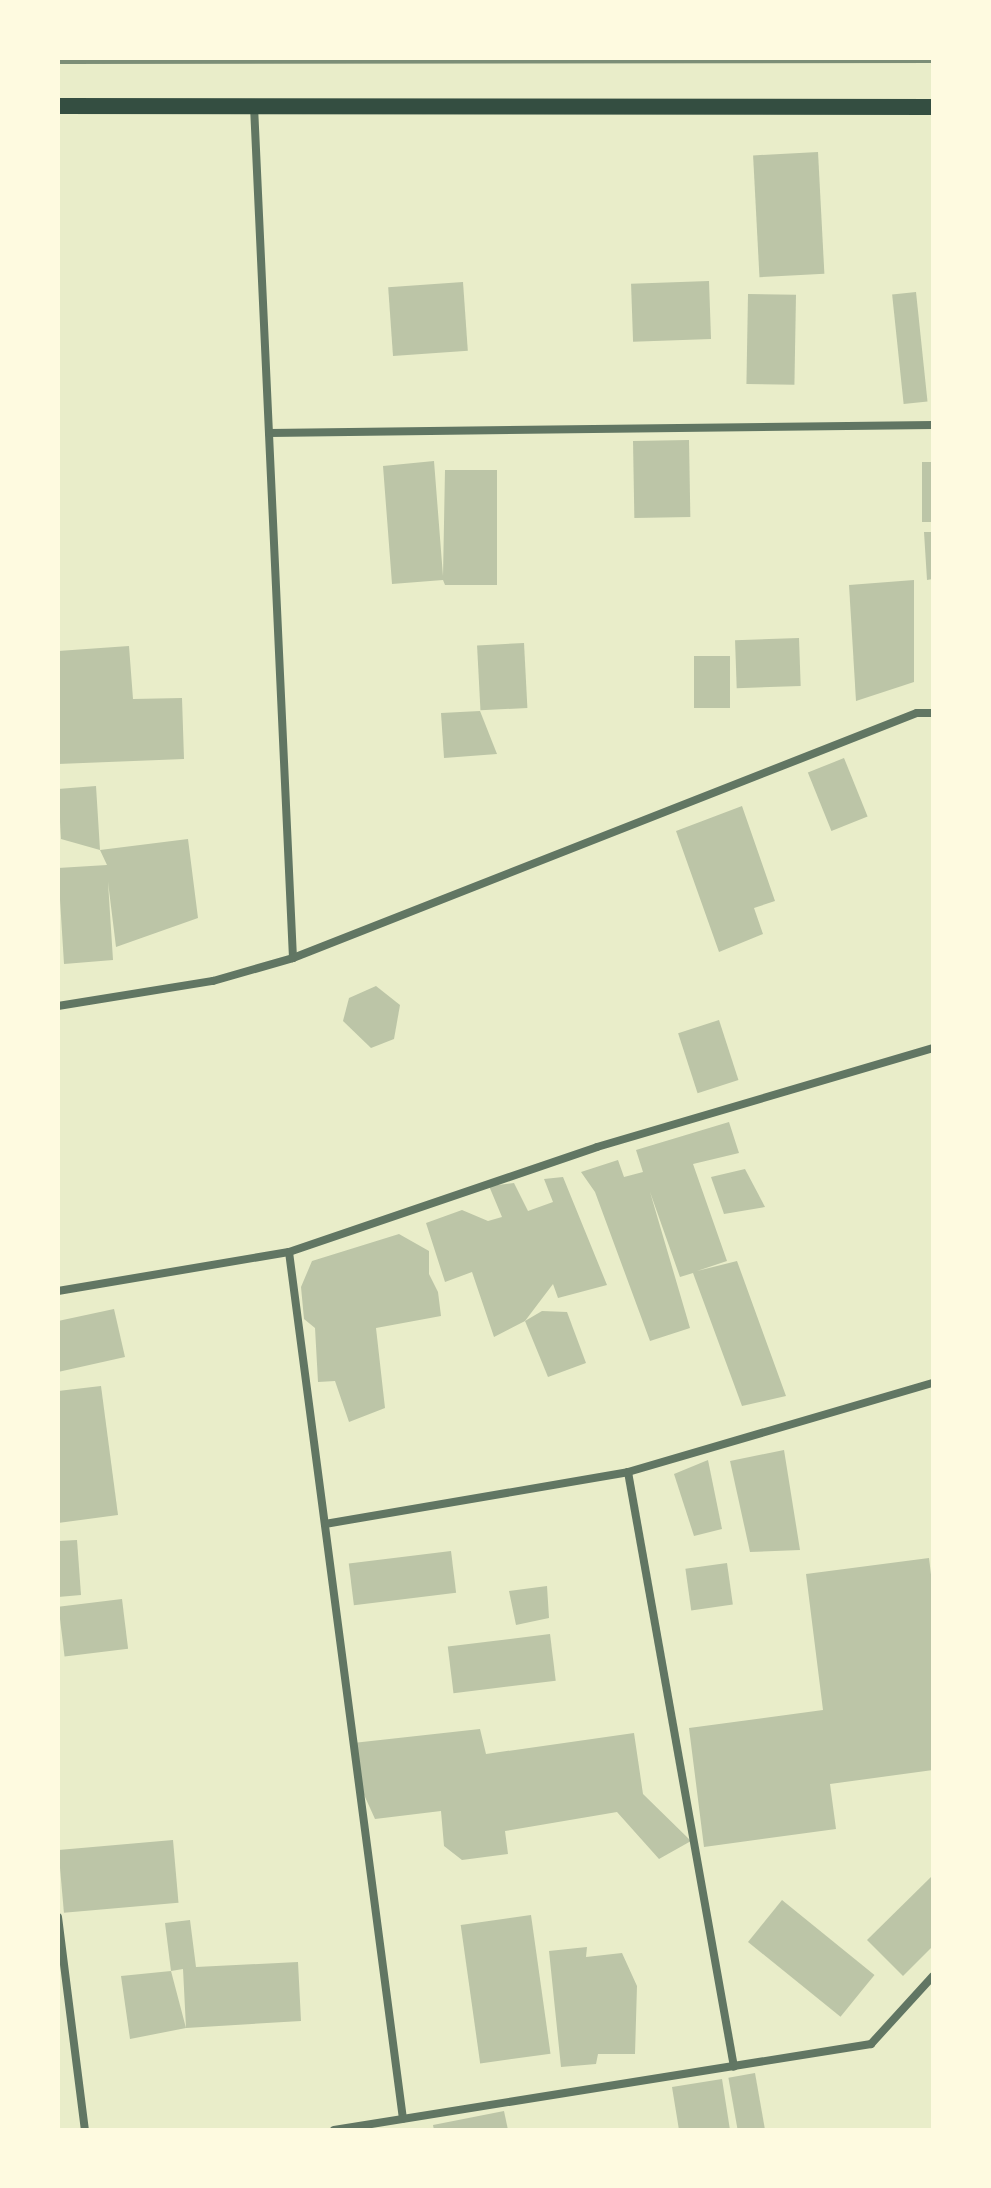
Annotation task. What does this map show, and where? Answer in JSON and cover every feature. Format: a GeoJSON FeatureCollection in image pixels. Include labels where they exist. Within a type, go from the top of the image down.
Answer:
{"type":"FeatureCollection","features":[{"type":"Feature","properties":{"kind":"main road"},"geometry":{"type":"LineString","coordinates":[[58,106],[933,107]]}},
{"type":"Feature","properties":{"kind":"street"},"geometry":{"type":"LineString","coordinates":[[254,106],[293,958]]}},
{"type":"Feature","properties":{"kind":"street"},"geometry":{"type":"LineString","coordinates":[[269,433],[933,425]]}},
{"type":"Feature","properties":{"kind":"street"},"geometry":{"type":"LineString","coordinates":[[58,1006],[213,981],[293,958],[917,713],[933,713]]}},
{"type":"Feature","properties":{"kind":"street"},"geometry":{"type":"LineString","coordinates":[[58,1291],[289,1252],[597,1147],[933,1048]]}},
{"type":"Feature","properties":{"kind":"street"},"geometry":{"type":"LineString","coordinates":[[289,1252],[403,2119]]}},
{"type":"Feature","properties":{"kind":"street"},"geometry":{"type":"LineString","coordinates":[[325,1524],[628,1472],[933,1383]]}},
{"type":"Feature","properties":{"kind":"street"},"geometry":{"type":"LineString","coordinates":[[628,1472],[734,2067]]}},
{"type":"Feature","properties":{"kind":"street"},"geometry":{"type":"LineString","coordinates":[[58,1917],[85,2130]]}},
{"type":"Feature","properties":{"kind":"street"},"geometry":{"type":"LineString","coordinates":[[334,2130],[871,2044],[933,1976]]}},
{"type":"Feature","properties":{"kind":"building"},"geometry":{"type":"Polygon","coordinates":[[[818,152],[824,274],[759,277],[753,155],[818,152]]]}},
{"type":"Feature","properties":{"kind":"building"},"geometry":{"type":"Polygon","coordinates":[[[709,281],[711,339],[633,342],[631,284],[709,281]]]}},
{"type":"Feature","properties":{"kind":"building"},"geometry":{"type":"Polygon","coordinates":[[[463,282],[468,351],[393,356],[388,287],[463,282]]]}},
{"type":"Feature","properties":{"kind":"building"},"geometry":{"type":"Polygon","coordinates":[[[916,292],[927,401],[904,404],[892,295],[916,292]]]}},
{"type":"Feature","properties":{"kind":"building"},"geometry":{"type":"Polygon","coordinates":[[[748,294],[796,295],[794,385],[746,384],[748,294]]]}},
{"type":"Feature","properties":{"kind":"building"},"geometry":{"type":"Polygon","coordinates":[[[689,440],[690,517],[634,518],[633,441],[689,440]]]}},
{"type":"Feature","properties":{"kind":"building"},"geometry":{"type":"Polygon","coordinates":[[[434,461],[443,576],[445,470],[497,470],[497,585],[445,585],[443,580],[392,584],[383,466],[434,461]]]}},
{"type":"Feature","properties":{"kind":"building"},"geometry":{"type":"Polygon","coordinates":[[[922,462],[933,462],[933,522],[922,522],[922,462]]]}},
{"type":"Feature","properties":{"kind":"building"},"geometry":{"type":"Polygon","coordinates":[[[924,532],[933,532],[933,579],[927,580],[924,532]]]}},
{"type":"Feature","properties":{"kind":"building"},"geometry":{"type":"Polygon","coordinates":[[[914,580],[914,682],[856,701],[849,585],[914,580]]]}},
{"type":"Feature","properties":{"kind":"building"},"geometry":{"type":"Polygon","coordinates":[[[799,638],[801,686],[737,688],[735,640],[799,638]]]}},
{"type":"Feature","properties":{"kind":"building"},"geometry":{"type":"Polygon","coordinates":[[[524,643],[527,708],[480,710],[477,645],[524,643]]]}},
{"type":"Feature","properties":{"kind":"building"},"geometry":{"type":"Polygon","coordinates":[[[129,646],[133,699],[182,698],[184,759],[58,764],[58,651],[129,646]]]}},
{"type":"Feature","properties":{"kind":"building"},"geometry":{"type":"Polygon","coordinates":[[[694,656],[730,656],[730,708],[694,708],[694,656]]]}},
{"type":"Feature","properties":{"kind":"building"},"geometry":{"type":"Polygon","coordinates":[[[480,711],[497,754],[444,758],[441,713],[480,711]]]}},
{"type":"Feature","properties":{"kind":"building"},"geometry":{"type":"Polygon","coordinates":[[[844,758],[868,816],[831,831],[808,773],[844,758]]]}},
{"type":"Feature","properties":{"kind":"building"},"geometry":{"type":"Polygon","coordinates":[[[96,786],[100,850],[61,839],[58,789],[96,786]]]}},
{"type":"Feature","properties":{"kind":"building"},"geometry":{"type":"Polygon","coordinates":[[[742,806],[775,901],[754,908],[763,934],[719,952],[676,831],[742,806]]]}},
{"type":"Feature","properties":{"kind":"building"},"geometry":{"type":"Polygon","coordinates":[[[188,839],[198,918],[116,947],[108,882],[113,960],[64,964],[58,868],[107,865],[100,850],[188,839]]]}},
{"type":"Feature","properties":{"kind":"building"},"geometry":{"type":"Polygon","coordinates":[[[376,986],[400,1005],[394,1039],[371,1048],[343,1021],[349,998],[376,986]]]}},
{"type":"Feature","properties":{"kind":"building"},"geometry":{"type":"Polygon","coordinates":[[[719,1020],[738,1080],[698,1093],[678,1033],[719,1020]]]}},
{"type":"Feature","properties":{"kind":"building"},"geometry":{"type":"Polygon","coordinates":[[[729,1122],[739,1153],[693,1164],[727,1261],[697,1271],[737,1261],[786,1396],[742,1406],[693,1273],[680,1277],[650,1192],[690,1328],[650,1341],[595,1192],[581,1172],[618,1160],[624,1177],[643,1172],[636,1150],[729,1122]]]}},
{"type":"Feature","properties":{"kind":"building"},"geometry":{"type":"Polygon","coordinates":[[[745,1169],[765,1207],[724,1214],[711,1177],[745,1169]]]}},
{"type":"Feature","properties":{"kind":"building"},"geometry":{"type":"Polygon","coordinates":[[[563,1177],[607,1285],[558,1298],[553,1284],[525,1321],[494,1337],[472,1272],[445,1282],[426,1223],[462,1210],[488,1221],[502,1217],[489,1186],[514,1183],[528,1211],[553,1202],[544,1179],[563,1177]]]}},
{"type":"Feature","properties":{"kind":"building"},"geometry":{"type":"Polygon","coordinates":[[[399,1234],[429,1251],[429,1274],[438,1292],[441,1316],[376,1328],[385,1408],[349,1422],[335,1381],[318,1382],[315,1328],[304,1319],[301,1287],[312,1261],[399,1234]]]}},
{"type":"Feature","properties":{"kind":"building"},"geometry":{"type":"Polygon","coordinates":[[[114,1309],[125,1357],[58,1372],[58,1321],[114,1309]]]}},
{"type":"Feature","properties":{"kind":"building"},"geometry":{"type":"Polygon","coordinates":[[[542,1311],[567,1312],[586,1363],[548,1377],[525,1321],[542,1311]]]}},
{"type":"Feature","properties":{"kind":"building"},"geometry":{"type":"Polygon","coordinates":[[[101,1386],[118,1515],[58,1523],[58,1391],[101,1386]]]}},
{"type":"Feature","properties":{"kind":"building"},"geometry":{"type":"Polygon","coordinates":[[[784,1450],[800,1550],[750,1552],[730,1461],[784,1450]]]}},
{"type":"Feature","properties":{"kind":"building"},"geometry":{"type":"Polygon","coordinates":[[[708,1460],[722,1529],[694,1536],[674,1474],[708,1460]]]}},
{"type":"Feature","properties":{"kind":"building"},"geometry":{"type":"Polygon","coordinates":[[[77,1540],[81,1595],[58,1597],[58,1541],[77,1540]]]}},
{"type":"Feature","properties":{"kind":"building"},"geometry":{"type":"Polygon","coordinates":[[[451,1551],[456,1593],[354,1605],[349,1564],[451,1551]]]}},
{"type":"Feature","properties":{"kind":"building"},"geometry":{"type":"Polygon","coordinates":[[[929,1558],[933,1591],[933,1770],[830,1784],[836,1829],[704,1847],[689,1728],[823,1710],[806,1574],[929,1558]]]}},
{"type":"Feature","properties":{"kind":"building"},"geometry":{"type":"Polygon","coordinates":[[[727,1563],[733,1605],[691,1610],[685,1569],[727,1563]]]}},
{"type":"Feature","properties":{"kind":"building"},"geometry":{"type":"Polygon","coordinates":[[[547,1586],[549,1618],[516,1625],[509,1591],[547,1586]]]}},
{"type":"Feature","properties":{"kind":"building"},"geometry":{"type":"Polygon","coordinates":[[[122,1599],[128,1649],[65,1656],[58,1607],[122,1599]]]}},
{"type":"Feature","properties":{"kind":"building"},"geometry":{"type":"Polygon","coordinates":[[[550,1634],[556,1681],[453,1693],[448,1647],[550,1634]]]}},
{"type":"Feature","properties":{"kind":"building"},"geometry":{"type":"Polygon","coordinates":[[[480,1729],[486,1754],[634,1733],[643,1794],[691,1841],[659,1859],[617,1812],[505,1831],[508,1854],[462,1860],[444,1846],[441,1811],[375,1819],[356,1777],[353,1743],[480,1729]]]}},
{"type":"Feature","properties":{"kind":"building"},"geometry":{"type":"Polygon","coordinates":[[[173,1840],[178,1903],[64,1913],[58,1850],[173,1840]]]}},
{"type":"Feature","properties":{"kind":"building"},"geometry":{"type":"Polygon","coordinates":[[[933,1875],[933,1946],[903,1976],[867,1940],[933,1875]]]}},
{"type":"Feature","properties":{"kind":"building"},"geometry":{"type":"Polygon","coordinates":[[[782,1900],[874,1975],[840,2017],[748,1942],[782,1900]]]}},
{"type":"Feature","properties":{"kind":"building"},"geometry":{"type":"Polygon","coordinates":[[[531,1915],[550,2054],[480,2064],[461,1925],[531,1915]]]}},
{"type":"Feature","properties":{"kind":"building"},"geometry":{"type":"Polygon","coordinates":[[[190,1920],[196,1967],[298,1962],[301,2021],[186,2028],[183,1969],[171,1971],[165,1923],[190,1920]]]}},
{"type":"Feature","properties":{"kind":"building"},"geometry":{"type":"Polygon","coordinates":[[[587,1947],[586,1957],[622,1953],[637,1986],[635,2054],[598,2054],[596,2064],[561,2067],[549,1951],[587,1947]]]}},
{"type":"Feature","properties":{"kind":"building"},"geometry":{"type":"Polygon","coordinates":[[[171,1971],[186,2028],[130,2039],[121,1976],[171,1971]]]}},
{"type":"Feature","properties":{"kind":"building"},"geometry":{"type":"Polygon","coordinates":[[[755,2073],[765,2130],[738,2130],[728,2078],[755,2073]]]}},
{"type":"Feature","properties":{"kind":"building"},"geometry":{"type":"Polygon","coordinates":[[[722,2079],[730,2130],[679,2130],[672,2087],[722,2079]]]}},
{"type":"Feature","properties":{"kind":"building"},"geometry":{"type":"Polygon","coordinates":[[[504,2111],[508,2130],[434,2130],[433,2125],[504,2111]]]}},
{"type":"Feature","properties":{"kind":"railway"},"geometry":{"type":"LineString","coordinates":[[58,61],[933,60]]}}]}
